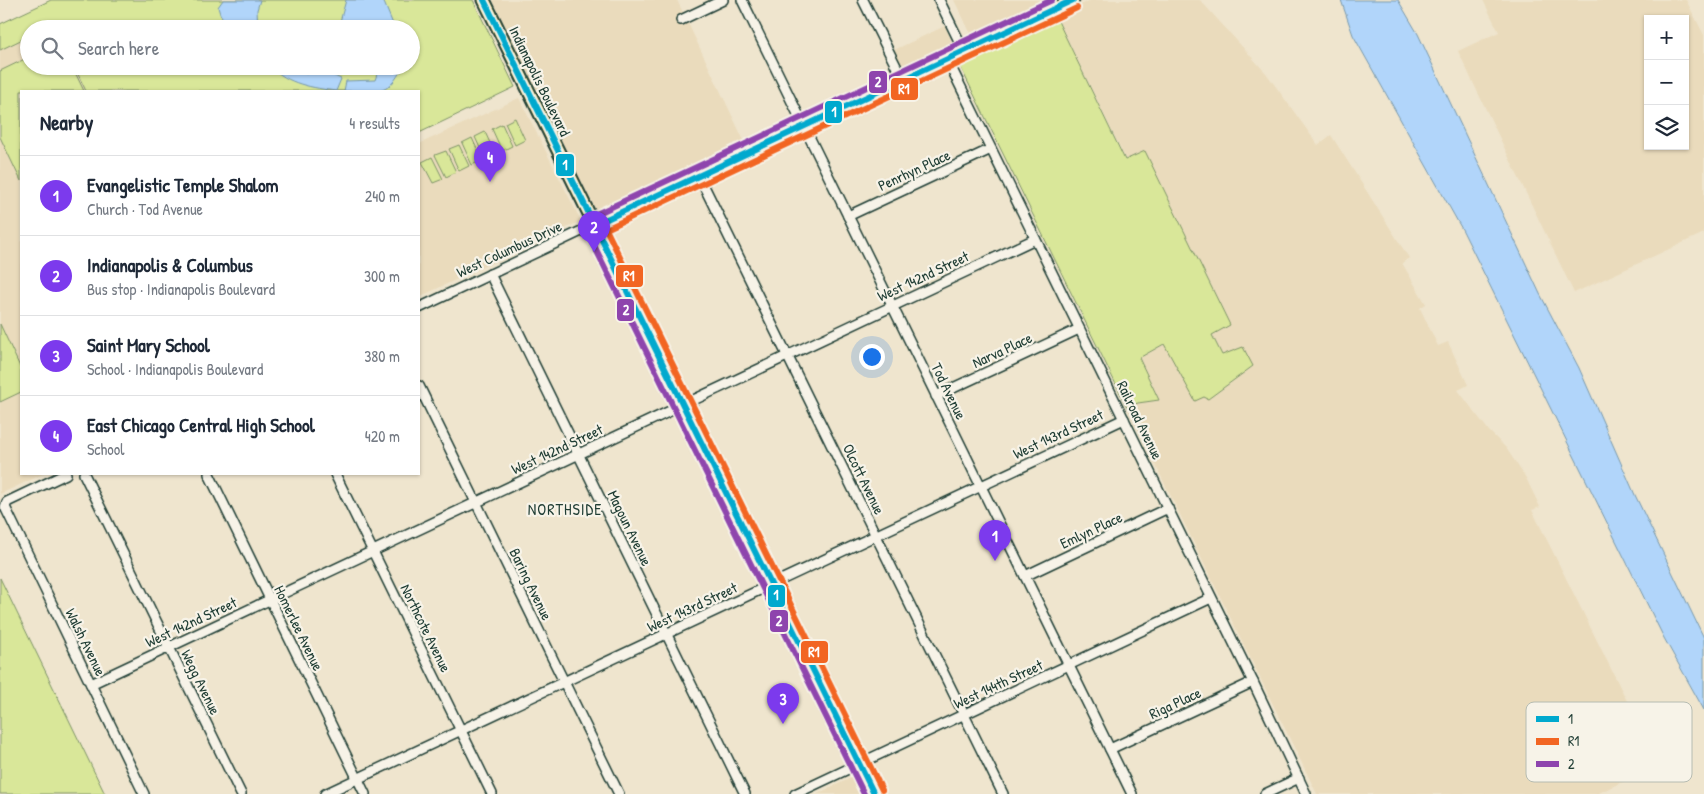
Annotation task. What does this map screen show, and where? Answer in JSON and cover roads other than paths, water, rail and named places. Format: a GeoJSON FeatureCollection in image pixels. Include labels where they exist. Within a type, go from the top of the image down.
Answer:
{"type":"FeatureCollection","features":[{"type":"Feature","properties":{"kind":"main road","name":"Indianapolis Boulevard"},"geometry":{"type":"LineString","coordinates":[[484,0],[874,794]]}},
{"type":"Feature","properties":{"kind":"main road","name":"West Columbus Drive"},"geometry":{"type":"LineString","coordinates":[[594,225],[1073,0]]}},
{"type":"Feature","properties":{"kind":"street"},"geometry":{"type":"LineString","coordinates":[[681,20],[724,0]]}},
{"type":"Feature","properties":{"kind":"street","name":"Tod Avenue"},"geometry":{"type":"LineString","coordinates":[[742,0],[1132,794]]}},
{"type":"Feature","properties":{"kind":"street"},"geometry":{"type":"LineString","coordinates":[[863,0],[903,80]]}},
{"type":"Feature","properties":{"kind":"street"},"geometry":{"type":"LineString","coordinates":[[939,0],[964,51]]}},
{"type":"Feature","properties":{"kind":"street","name":"Railroad Avenue"},"geometry":{"type":"LineString","coordinates":[[947,59],[1212,598],[1306,794]]}},
{"type":"Feature","properties":{"kind":"street","name":"Penrhyn Place"},"geometry":{"type":"LineString","coordinates":[[848,216],[991,149]]}},
{"type":"Feature","properties":{"kind":"street","name":"Olcott Avenue"},"geometry":{"type":"LineString","coordinates":[[700,176],[1004,794]]}},
{"type":"Feature","properties":{"kind":"street","name":"West Columbus Drive"},"geometry":{"type":"LineString","coordinates":[[420,308],[594,225]]}},
{"type":"Feature","properties":{"kind":"street","name":"West 142nd Street"},"geometry":{"type":"LineString","coordinates":[[90,684],[1035,239]]}},
{"type":"Feature","properties":{"kind":"street","name":"Magoun Avenue"},"geometry":{"type":"LineString","coordinates":[[490,274],[745,794]]}},
{"type":"Feature","properties":{"kind":"street","name":"Narva Place"},"geometry":{"type":"LineString","coordinates":[[936,396],[1079,329]]}},
{"type":"Feature","properties":{"kind":"street","name":"Baring Avenue"},"geometry":{"type":"LineString","coordinates":[[420,388],[619,794]]}},
{"type":"Feature","properties":{"kind":"street","name":"West 143rd Street"},"geometry":{"type":"LineString","coordinates":[[326,794],[1124,419]]}},
{"type":"Feature","properties":{"kind":"street","name":"Walsh Avenue"},"geometry":{"type":"LineString","coordinates":[[64,475],[7,502],[6,510],[144,794]]}},
{"type":"Feature","properties":{"kind":"street","name":"Wegg Avenue"},"geometry":{"type":"LineString","coordinates":[[84,475],[240,794]]}},
{"type":"Feature","properties":{"kind":"street","name":"Homerlee Avenue"},"geometry":{"type":"LineString","coordinates":[[209,475],[365,794]]}},
{"type":"Feature","properties":{"kind":"street","name":"Northcote Avenue"},"geometry":{"type":"LineString","coordinates":[[335,475],[492,794]]}},
{"type":"Feature","properties":{"kind":"street","name":"Emlyn Place"},"geometry":{"type":"LineString","coordinates":[[1025,576],[1168,508]]}},
{"type":"Feature","properties":{"kind":"street","name":"West 144th Street"},"geometry":{"type":"LineString","coordinates":[[795,794],[1212,598]]}},
{"type":"Feature","properties":{"kind":"street","name":"Riga Place"},"geometry":{"type":"LineString","coordinates":[[1110,749],[1253,682]]}},
{"type":"Feature","properties":{"kind":"street"},"geometry":{"type":"LineString","coordinates":[[1265,794],[1299,778]]}},
{"type":"Feature","properties":{"kind":"water"},"geometry":{"type":"Polygon","coordinates":[[[223,0],[260,0],[257,10],[258,20],[224,20],[218,7],[223,0]]]}},
{"type":"Feature","properties":{"kind":"water"},"geometry":{"type":"Polygon","coordinates":[[[346,0],[383,0],[391,20],[340,20],[346,0]]]}},
{"type":"Feature","properties":{"kind":"water"},"geometry":{"type":"Polygon","coordinates":[[[1341,0],[1398,0],[1418,34],[1540,294],[1579,368],[1635,495],[1704,638],[1704,710],[1664,638],[1463,231],[1353,35],[1341,0]]]}},
{"type":"Feature","properties":{"kind":"water"},"geometry":{"type":"Polygon","coordinates":[[[281,75],[332,75],[341,79],[336,90],[330,90],[301,84],[281,75]]]}},
{"type":"Feature","properties":{"kind":"water"},"geometry":{"type":"Polygon","coordinates":[[[377,75],[398,75],[392,84],[382,90],[344,90],[346,81],[375,80],[377,75]]]}},
{"type":"Feature","properties":{"kind":"place","name":"East Chicago Central High School"},"geometry":{"type":"Point","coordinates":[490,182]}},
{"type":"Feature","properties":{"kind":"place","name":"Indianapolis & Columbus"},"geometry":{"type":"Point","coordinates":[594,252]}},
{"type":"Feature","properties":{"kind":"place","name":"Evangelistic Temple Shalom"},"geometry":{"type":"Point","coordinates":[995,561]}},
{"type":"Feature","properties":{"kind":"place","name":"Saint Mary School"},"geometry":{"type":"Point","coordinates":[783,724]}},
{"type":"Feature","properties":{"kind":"district","name":"NORTHSIDE"},"geometry":{"type":"Point","coordinates":[565,509]}}]}
